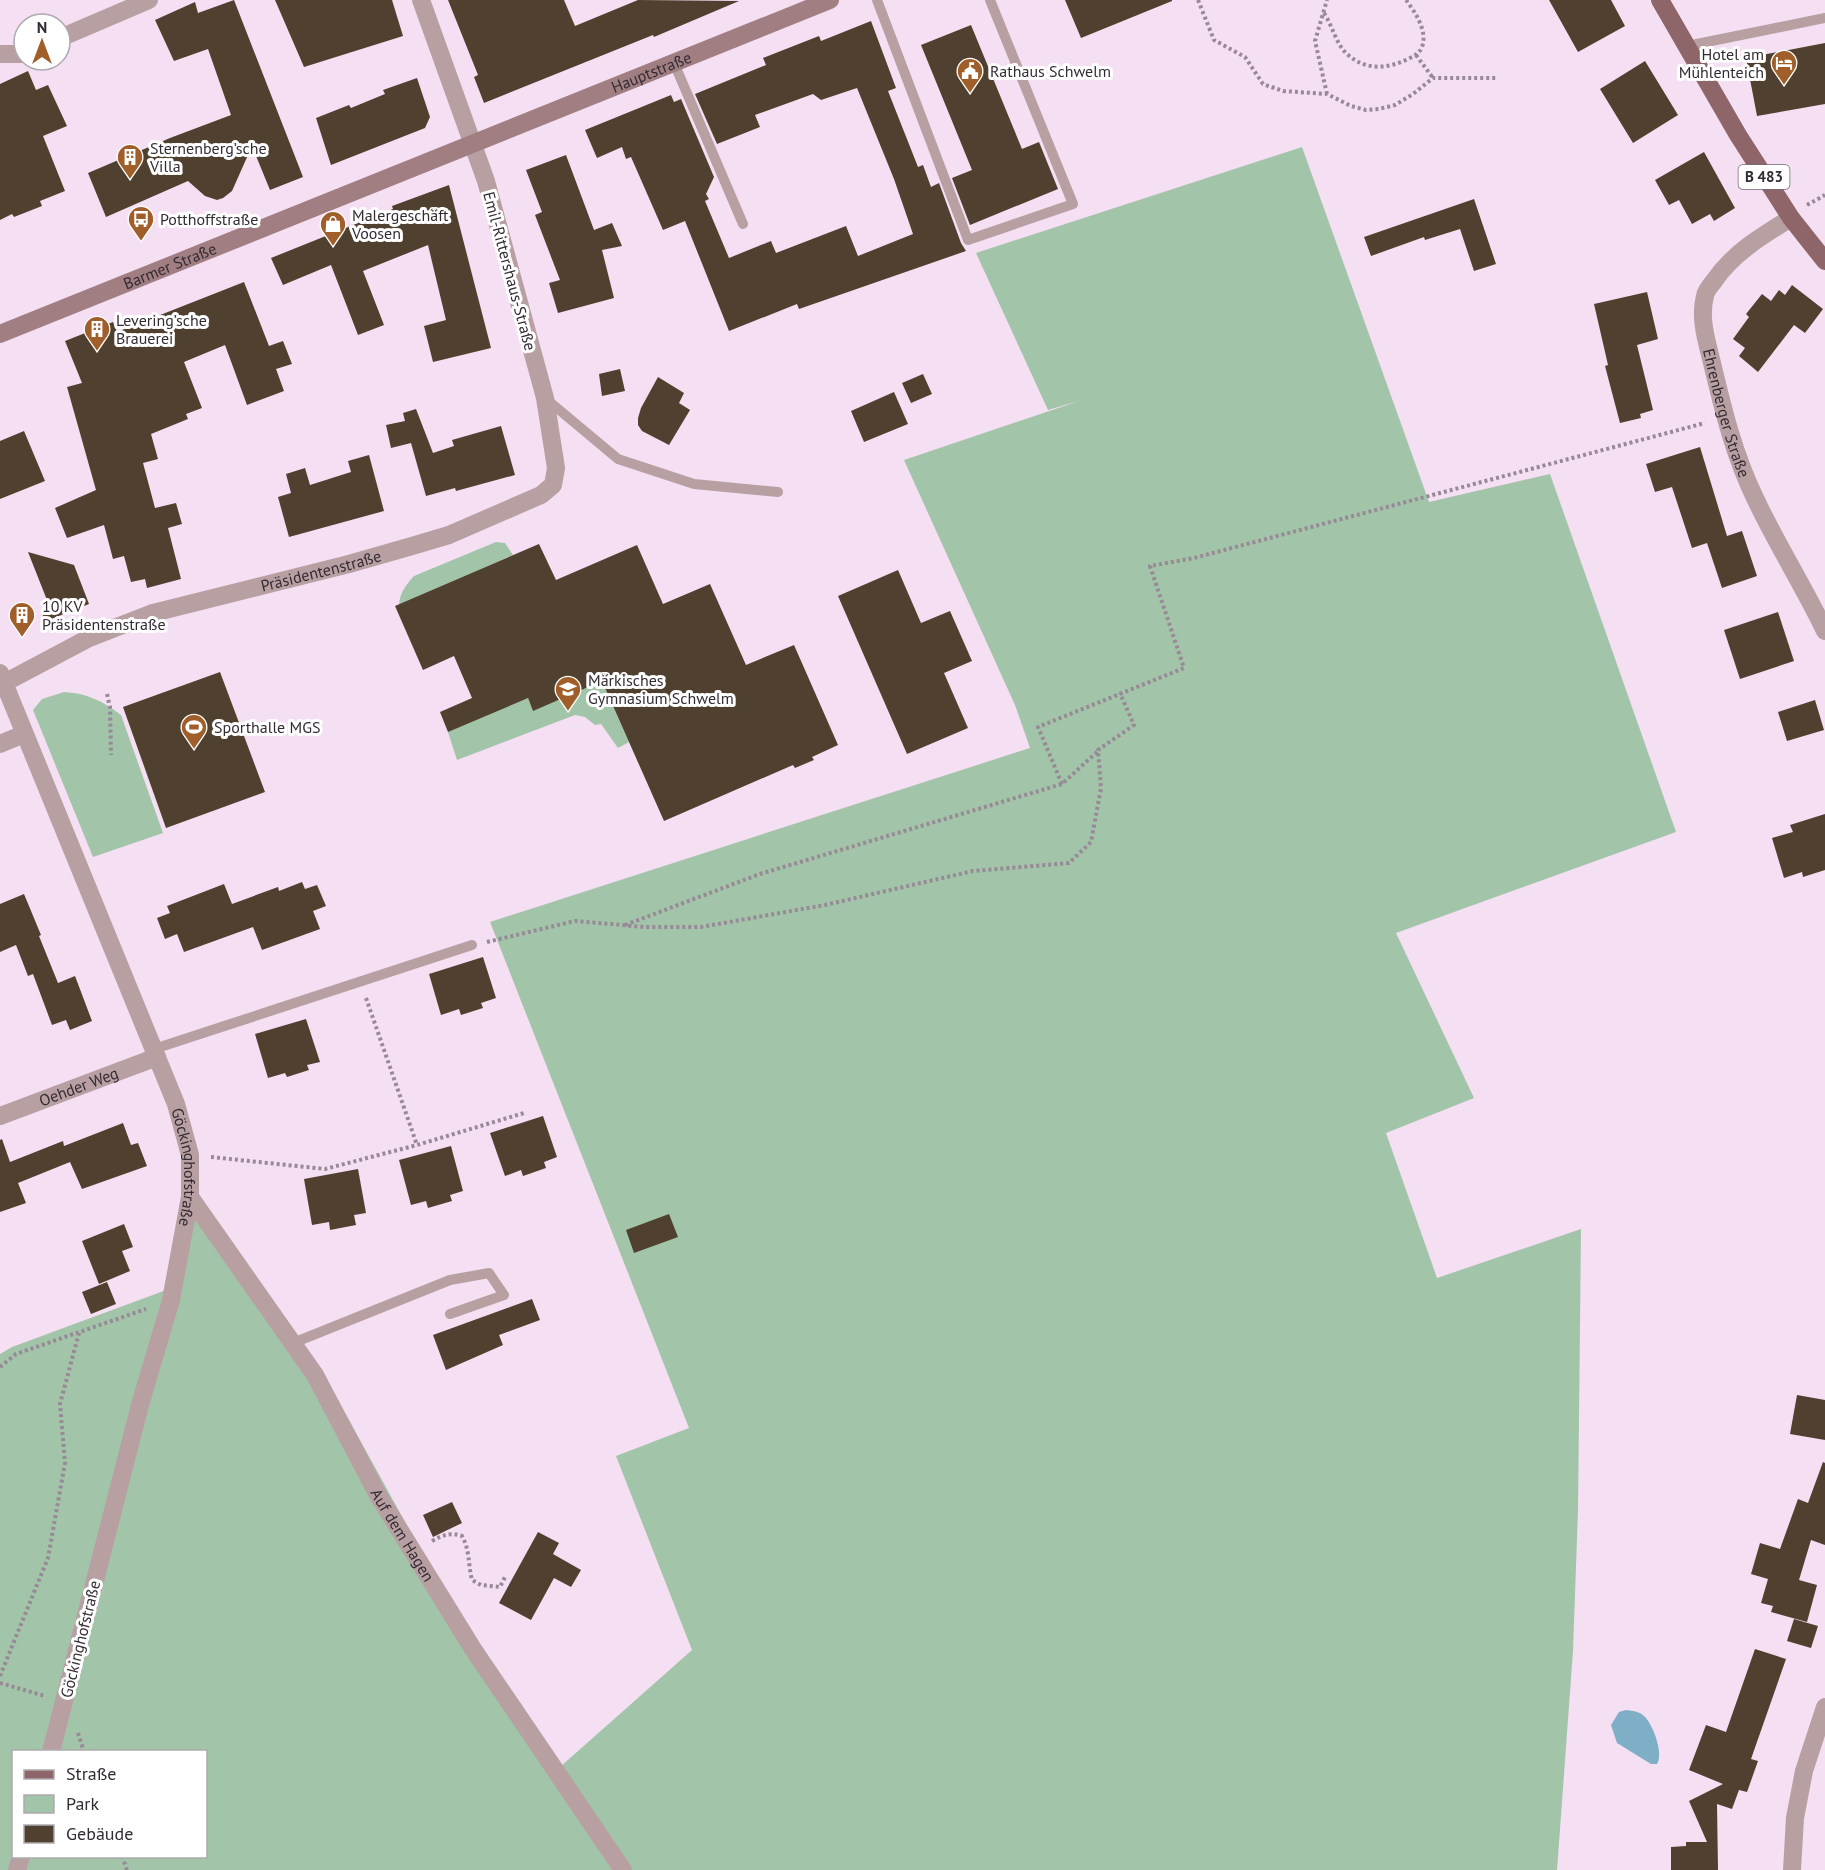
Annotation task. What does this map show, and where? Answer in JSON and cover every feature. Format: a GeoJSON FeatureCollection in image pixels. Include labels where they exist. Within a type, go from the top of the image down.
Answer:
{"type":"FeatureCollection","features":[{"type":"Feature","properties":{"kind":"main road","name":"B 483"},"geometry":{"type":"LineString","coordinates":[[1660,0],[1738,135],[1791,218],[1825,261]]}},
{"type":"Feature","properties":{"kind":"street"},"geometry":{"type":"LineString","coordinates":[[72,33],[149,0]]}},
{"type":"Feature","properties":{"kind":"street"},"geometry":{"type":"LineString","coordinates":[[421,0],[472,144]]}},
{"type":"Feature","properties":{"kind":"street","name":"Hauptstraße"},"geometry":{"type":"LineString","coordinates":[[472,144],[830,0]]}},
{"type":"Feature","properties":{"kind":"street","name":"Barmer Straße"},"geometry":{"type":"LineString","coordinates":[[0,334],[472,144]]}},
{"type":"Feature","properties":{"kind":"street","name":"Emil-Rittershaus-Straße"},"geometry":{"type":"LineString","coordinates":[[472,144],[486,181],[545,398]]}},
{"type":"Feature","properties":{"kind":"street","name":"Ehrenberger Straße"},"geometry":{"type":"LineString","coordinates":[[1791,218],[1753,242],[1723,268],[1705,294],[1703,314],[1725,418],[1737,455],[1755,498],[1796,572],[1825,631]]}},
{"type":"Feature","properties":{"kind":"street","name":"Präsidentenstraße"},"geometry":{"type":"LineString","coordinates":[[2,678],[89,638],[153,613],[349,564],[449,535],[541,495],[553,485],[556,468],[545,398]]}},
{"type":"Feature","properties":{"kind":"street","name":"Göckinghofstraße"},"geometry":{"type":"LineString","coordinates":[[2,678],[156,1053],[176,1104],[190,1155],[189,1197],[171,1300],[141,1405],[52,1750]]}},
{"type":"Feature","properties":{"kind":"street"},"geometry":{"type":"LineString","coordinates":[[0,744],[24,734]]}},
{"type":"Feature","properties":{"kind":"street","name":"Oehder Weg"},"geometry":{"type":"LineString","coordinates":[[0,1116],[156,1053]]}},
{"type":"Feature","properties":{"kind":"street","name":"Auf dem Hagen"},"geometry":{"type":"LineString","coordinates":[[189,1197],[315,1375],[378,1495],[473,1649],[623,1870]]}},
{"type":"Feature","properties":{"kind":"street"},"geometry":{"type":"LineString","coordinates":[[1792,1870],[1795,1818],[1804,1771],[1825,1707]]}},
{"type":"Feature","properties":{"kind":"lane"},"geometry":{"type":"LineString","coordinates":[[877,0],[968,240],[1073,204],[990,0]]}},
{"type":"Feature","properties":{"kind":"lane"},"geometry":{"type":"LineString","coordinates":[[1687,46],[1825,18]]}},
{"type":"Feature","properties":{"kind":"lane"},"geometry":{"type":"LineString","coordinates":[[674,63],[742,224]]}},
{"type":"Feature","properties":{"kind":"lane"},"geometry":{"type":"LineString","coordinates":[[545,398],[618,459],[694,484],[778,492]]}},
{"type":"Feature","properties":{"kind":"lane"},"geometry":{"type":"LineString","coordinates":[[156,1053],[472,945]]}},
{"type":"Feature","properties":{"kind":"lane"},"geometry":{"type":"LineString","coordinates":[[293,1343],[450,1280],[489,1273],[504,1295],[450,1314]]}},
{"type":"Feature","properties":{"kind":"path"},"geometry":{"type":"LineString","coordinates":[[1198,0],[1214,40],[1245,57],[1263,84],[1283,91],[1327,94],[1351,106],[1366,110],[1395,105],[1433,78],[1497,78]]}},
{"type":"Feature","properties":{"kind":"path"},"geometry":{"type":"LineString","coordinates":[[1327,0],[1315,41],[1327,94]]}},
{"type":"Feature","properties":{"kind":"path"},"geometry":{"type":"LineString","coordinates":[[1324,13],[1342,48],[1358,62],[1384,68],[1416,55],[1423,46],[1419,19],[1406,0]]}},
{"type":"Feature","properties":{"kind":"path"},"geometry":{"type":"LineString","coordinates":[[1416,55],[1433,78]]}},
{"type":"Feature","properties":{"kind":"path"},"geometry":{"type":"LineString","coordinates":[[1062,784],[1038,727],[1184,668],[1150,566],[1194,558],[1725,418]]}},
{"type":"Feature","properties":{"kind":"path"},"geometry":{"type":"LineString","coordinates":[[624,925],[760,874],[1062,784],[1098,750],[1134,725],[1120,693]]}},
{"type":"Feature","properties":{"kind":"path"},"geometry":{"type":"LineString","coordinates":[[107,694],[110,707],[111,755]]}},
{"type":"Feature","properties":{"kind":"path"},"geometry":{"type":"LineString","coordinates":[[472,945],[575,921],[701,927],[825,905],[973,871],[1069,863],[1091,843],[1101,788],[1098,750]]}},
{"type":"Feature","properties":{"kind":"path"},"geometry":{"type":"LineString","coordinates":[[361,982],[417,1145]]}},
{"type":"Feature","properties":{"kind":"path"},"geometry":{"type":"LineString","coordinates":[[190,1155],[325,1169],[417,1145],[524,1113]]}},
{"type":"Feature","properties":{"kind":"path"},"geometry":{"type":"LineString","coordinates":[[0,1367],[16,1354],[171,1300]]}},
{"type":"Feature","properties":{"kind":"path"},"geometry":{"type":"LineString","coordinates":[[0,1676],[48,1558],[66,1463],[60,1404],[79,1333]]}},
{"type":"Feature","properties":{"kind":"path"},"geometry":{"type":"LineString","coordinates":[[452,1533],[462,1536],[468,1546],[472,1580],[481,1586],[500,1587],[506,1575]]}},
{"type":"Feature","properties":{"kind":"path"},"geometry":{"type":"LineString","coordinates":[[0,1683],[64,1702]]}},
{"type":"Feature","properties":{"kind":"green space"},"geometry":{"type":"Polygon","coordinates":[[[1302,147],[1429,502],[1550,474],[1676,832],[1396,933],[1474,1098],[1386,1133],[1437,1278],[1581,1229],[1578,1510],[1573,1651],[1557,1870],[0,1870],[0,1354],[12,1347],[169,1289],[197,1207],[321,1369],[449,1602],[560,1767],[692,1650],[616,1456],[689,1428],[490,922],[1030,748],[1015,705],[904,460],[1079,401],[1048,410],[976,253],[1302,147]]]}},
{"type":"Feature","properties":{"kind":"green space"},"geometry":{"type":"Polygon","coordinates":[[[496,542],[505,543],[513,555],[399,605],[404,589],[414,576],[496,542]]]}},
{"type":"Feature","properties":{"kind":"green space"},"geometry":{"type":"Polygon","coordinates":[[[602,681],[629,742],[618,748],[601,724],[595,725],[585,717],[575,715],[457,760],[448,732],[526,694],[533,710],[602,681]]]}},
{"type":"Feature","properties":{"kind":"green space"},"geometry":{"type":"Polygon","coordinates":[[[64,692],[94,699],[121,715],[163,833],[93,857],[33,710],[42,699],[64,692]]]}},
{"type":"Feature","properties":{"kind":"water"},"geometry":{"type":"Polygon","coordinates":[[[1626,1710],[1642,1714],[1651,1725],[1659,1753],[1657,1764],[1651,1764],[1617,1743],[1611,1725],[1619,1712],[1626,1710]]]}},
{"type":"Feature","properties":{"kind":"building"},"geometry":{"type":"Polygon","coordinates":[[[234,0],[303,177],[270,190],[252,146],[232,191],[223,198],[217,200],[205,196],[188,181],[106,217],[88,173],[231,115],[208,49],[174,61],[155,20],[195,2],[198,13],[234,0]]]}},
{"type":"Feature","properties":{"kind":"building"},"geometry":{"type":"Polygon","coordinates":[[[275,0],[392,0],[403,36],[304,67],[275,0]]]}},
{"type":"Feature","properties":{"kind":"building"},"geometry":{"type":"Polygon","coordinates":[[[448,0],[564,0],[575,26],[638,0],[739,1],[654,37],[653,35],[484,103],[474,77],[478,75],[448,0]]]}},
{"type":"Feature","properties":{"kind":"building"},"geometry":{"type":"Polygon","coordinates":[[[1065,0],[1172,0],[1172,1],[1081,38],[1065,0]]]}},
{"type":"Feature","properties":{"kind":"building"},"geometry":{"type":"Polygon","coordinates":[[[1549,0],[1611,0],[1625,26],[1578,52],[1549,0]]]}},
{"type":"Feature","properties":{"kind":"building"},"geometry":{"type":"Polygon","coordinates":[[[871,21],[896,88],[888,91],[918,167],[923,165],[931,187],[939,183],[966,251],[799,309],[797,304],[729,331],[685,221],[663,230],[631,157],[626,159],[622,147],[597,158],[585,130],[671,95],[674,102],[681,99],[714,177],[706,194],[709,199],[705,201],[729,258],[771,241],[776,253],[846,226],[858,256],[913,234],[894,179],[857,88],[821,100],[813,94],[755,115],[760,127],[717,144],[695,94],[766,65],[763,58],[819,36],[821,41],[871,21]]]}},
{"type":"Feature","properties":{"kind":"building","name":"Rathaus Schwelm"},"geometry":{"type":"Polygon","coordinates":[[[971,25],[1022,149],[1039,142],[1058,189],[970,225],[952,178],[972,170],[921,45],[971,25]]]}},
{"type":"Feature","properties":{"kind":"building"},"geometry":{"type":"Polygon","coordinates":[[[1825,43],[1825,104],[1757,116],[1746,58],[1825,43]]]}},
{"type":"Feature","properties":{"kind":"building"},"geometry":{"type":"Polygon","coordinates":[[[1645,61],[1678,115],[1633,143],[1600,89],[1645,61]]]}},
{"type":"Feature","properties":{"kind":"building"},"geometry":{"type":"Polygon","coordinates":[[[28,72],[36,90],[48,85],[67,126],[43,136],[65,191],[40,201],[42,206],[14,217],[12,214],[0,220],[0,84],[28,72]]]}},
{"type":"Feature","properties":{"kind":"building"},"geometry":{"type":"Polygon","coordinates":[[[417,78],[430,117],[425,128],[331,165],[316,118],[349,105],[351,108],[385,94],[383,90],[417,78]]]}},
{"type":"Feature","properties":{"kind":"building"},"geometry":{"type":"Polygon","coordinates":[[[1704,152],[1735,208],[1714,221],[1710,214],[1692,224],[1679,200],[1669,205],[1655,180],[1704,152]]]}},
{"type":"Feature","properties":{"kind":"building"},"geometry":{"type":"Polygon","coordinates":[[[566,155],[594,230],[612,223],[622,246],[602,250],[614,298],[558,313],[549,283],[560,280],[535,215],[542,212],[526,170],[566,155]]]}},
{"type":"Feature","properties":{"kind":"building"},"geometry":{"type":"Polygon","coordinates":[[[449,185],[491,348],[433,362],[424,326],[446,320],[428,245],[363,271],[384,325],[358,335],[331,265],[283,285],[271,258],[393,209],[392,206],[449,185]]]}},
{"type":"Feature","properties":{"kind":"building"},"geometry":{"type":"Polygon","coordinates":[[[1474,199],[1496,264],[1474,271],[1460,229],[1425,240],[1424,237],[1371,256],[1364,237],[1474,199]]]}},
{"type":"Feature","properties":{"kind":"building"},"geometry":{"type":"Polygon","coordinates":[[[244,282],[269,346],[283,341],[292,364],[276,369],[284,391],[247,405],[225,345],[184,362],[202,408],[186,414],[188,419],[151,434],[158,459],[143,463],[155,508],[176,503],[182,524],[168,528],[181,579],[147,588],[145,579],[131,582],[124,556],[113,559],[104,525],[67,538],[55,508],[96,490],[67,387],[82,383],[65,341],[113,322],[117,332],[244,282]]]}},
{"type":"Feature","properties":{"kind":"building"},"geometry":{"type":"Polygon","coordinates":[[[1792,285],[1823,309],[1805,333],[1794,325],[1758,372],[1739,356],[1745,348],[1733,339],[1749,317],[1746,314],[1762,294],[1771,301],[1779,290],[1785,295],[1792,285]]]}},
{"type":"Feature","properties":{"kind":"building"},"geometry":{"type":"Polygon","coordinates":[[[1647,292],[1658,339],[1637,345],[1653,410],[1640,414],[1641,418],[1620,423],[1605,366],[1608,365],[1594,304],[1647,292]]]}},
{"type":"Feature","properties":{"kind":"building"},"geometry":{"type":"Polygon","coordinates":[[[620,369],[625,391],[602,396],[599,374],[620,369]]]}},
{"type":"Feature","properties":{"kind":"building"},"geometry":{"type":"Polygon","coordinates":[[[923,374],[932,394],[911,403],[902,383],[923,374]]]}},
{"type":"Feature","properties":{"kind":"building"},"geometry":{"type":"Polygon","coordinates":[[[658,377],[684,393],[679,403],[690,410],[669,445],[642,431],[638,425],[641,408],[658,377]]]}},
{"type":"Feature","properties":{"kind":"building"},"geometry":{"type":"Polygon","coordinates":[[[894,392],[908,424],[864,442],[851,411],[894,392]]]}},
{"type":"Feature","properties":{"kind":"building"},"geometry":{"type":"Polygon","coordinates":[[[416,409],[433,453],[454,446],[452,440],[501,426],[515,475],[456,491],[455,488],[426,496],[411,443],[391,448],[386,425],[405,421],[403,413],[416,409]]]}},
{"type":"Feature","properties":{"kind":"building"},"geometry":{"type":"Polygon","coordinates":[[[24,431],[45,481],[0,499],[0,441],[24,431]]]}},
{"type":"Feature","properties":{"kind":"building"},"geometry":{"type":"Polygon","coordinates":[[[1700,447],[1727,536],[1742,531],[1757,576],[1722,588],[1707,543],[1692,548],[1672,487],[1655,492],[1646,464],[1700,447]]]}},
{"type":"Feature","properties":{"kind":"building"},"geometry":{"type":"Polygon","coordinates":[[[369,455],[384,511],[289,537],[278,497],[291,493],[286,474],[305,468],[310,485],[351,472],[348,461],[369,455]]]}},
{"type":"Feature","properties":{"kind":"building"},"geometry":{"type":"Polygon","coordinates":[[[539,544],[556,580],[637,545],[663,604],[710,584],[746,665],[794,645],[838,745],[812,757],[814,760],[795,768],[793,765],[664,821],[602,681],[533,711],[528,698],[448,732],[440,712],[472,698],[454,656],[423,670],[395,606],[539,544]]]}},
{"type":"Feature","properties":{"kind":"building"},"geometry":{"type":"Polygon","coordinates":[[[28,552],[74,565],[89,604],[41,623],[47,600],[28,552]]]}},
{"type":"Feature","properties":{"kind":"building"},"geometry":{"type":"Polygon","coordinates":[[[898,570],[921,623],[950,611],[972,661],[944,673],[968,728],[907,754],[838,596],[898,570]]]}},
{"type":"Feature","properties":{"kind":"building"},"geometry":{"type":"Polygon","coordinates":[[[1778,612],[1794,661],[1740,679],[1724,630],[1778,612]]]}},
{"type":"Feature","properties":{"kind":"building","name":"Sporthalle MGS"},"geometry":{"type":"Polygon","coordinates":[[[220,672],[265,792],[166,828],[123,707],[220,672]]]}},
{"type":"Feature","properties":{"kind":"building"},"geometry":{"type":"Polygon","coordinates":[[[1815,700],[1824,730],[1787,741],[1778,712],[1815,700]]]}},
{"type":"Feature","properties":{"kind":"building"},"geometry":{"type":"Polygon","coordinates":[[[1825,814],[1825,870],[1803,877],[1802,872],[1784,878],[1772,838],[1793,832],[1790,825],[1825,814]]]}},
{"type":"Feature","properties":{"kind":"building"},"geometry":{"type":"Polygon","coordinates":[[[302,882],[305,889],[317,885],[326,906],[313,911],[320,929],[262,950],[253,927],[184,952],[177,934],[165,939],[157,918],[170,913],[167,906],[224,884],[232,904],[278,887],[279,891],[302,882]]]}},
{"type":"Feature","properties":{"kind":"building"},"geometry":{"type":"Polygon","coordinates":[[[24,894],[58,983],[75,976],[92,1021],[70,1030],[66,1020],[52,1025],[33,974],[28,976],[16,945],[0,952],[0,904],[24,894]]]}},
{"type":"Feature","properties":{"kind":"building"},"geometry":{"type":"Polygon","coordinates":[[[483,957],[496,998],[481,1003],[483,1008],[461,1015],[459,1009],[441,1015],[429,974],[483,957]]]}},
{"type":"Feature","properties":{"kind":"building"},"geometry":{"type":"Polygon","coordinates":[[[306,1019],[320,1062],[307,1065],[309,1070],[287,1077],[285,1073],[268,1078],[255,1034],[306,1019]]]}},
{"type":"Feature","properties":{"kind":"building"},"geometry":{"type":"Polygon","coordinates":[[[543,1116],[557,1157],[544,1162],[546,1168],[523,1176],[521,1170],[505,1176],[490,1133],[543,1116]]]}},
{"type":"Feature","properties":{"kind":"building"},"geometry":{"type":"Polygon","coordinates":[[[123,1123],[131,1145],[138,1143],[147,1166],[82,1189],[70,1162],[18,1183],[26,1203],[0,1212],[0,1140],[2,1139],[10,1162],[63,1141],[64,1146],[123,1123]]]}},
{"type":"Feature","properties":{"kind":"building"},"geometry":{"type":"Polygon","coordinates":[[[451,1146],[463,1191],[450,1195],[452,1201],[428,1208],[426,1201],[411,1205],[399,1160],[451,1146]]]}},
{"type":"Feature","properties":{"kind":"building"},"geometry":{"type":"Polygon","coordinates":[[[358,1169],[366,1213],[354,1215],[356,1225],[330,1230],[329,1222],[312,1225],[304,1179],[358,1169]]]}},
{"type":"Feature","properties":{"kind":"building"},"geometry":{"type":"Polygon","coordinates":[[[669,1214],[678,1237],[634,1253],[626,1230],[669,1214]]]}},
{"type":"Feature","properties":{"kind":"building"},"geometry":{"type":"Polygon","coordinates":[[[124,1224],[133,1247],[122,1251],[130,1271],[99,1284],[82,1241],[124,1224]]]}},
{"type":"Feature","properties":{"kind":"building"},"geometry":{"type":"Polygon","coordinates":[[[107,1282],[116,1304],[91,1314],[82,1292],[107,1282]]]}},
{"type":"Feature","properties":{"kind":"building"},"geometry":{"type":"Polygon","coordinates":[[[532,1299],[540,1320],[499,1335],[503,1345],[446,1370],[433,1335],[532,1299]]]}},
{"type":"Feature","properties":{"kind":"building"},"geometry":{"type":"Polygon","coordinates":[[[1797,1395],[1825,1400],[1825,1440],[1790,1434],[1797,1395]]]}},
{"type":"Feature","properties":{"kind":"building"},"geometry":{"type":"Polygon","coordinates":[[[1823,1462],[1825,1463],[1825,1545],[1811,1540],[1799,1580],[1817,1585],[1807,1622],[1771,1612],[1773,1606],[1761,1603],[1768,1579],[1751,1574],[1760,1543],[1780,1549],[1798,1499],[1808,1503],[1823,1462]]]}},
{"type":"Feature","properties":{"kind":"building"},"geometry":{"type":"Polygon","coordinates":[[[452,1502],[462,1523],[433,1537],[423,1515],[452,1502]]]}},
{"type":"Feature","properties":{"kind":"building"},"geometry":{"type":"Polygon","coordinates":[[[538,1532],[559,1543],[553,1554],[581,1570],[571,1587],[554,1578],[531,1620],[499,1603],[538,1532]]]}},
{"type":"Feature","properties":{"kind":"building"},"geometry":{"type":"Polygon","coordinates":[[[1794,1619],[1818,1626],[1811,1648],[1787,1641],[1794,1619]]]}},
{"type":"Feature","properties":{"kind":"building"},"geometry":{"type":"Polygon","coordinates":[[[1755,1649],[1786,1659],[1751,1759],[1758,1761],[1747,1792],[1739,1790],[1732,1809],[1717,1804],[1718,1870],[1671,1870],[1671,1847],[1686,1846],[1686,1842],[1707,1842],[1689,1801],[1723,1784],[1689,1770],[1706,1725],[1726,1732],[1755,1649]]]}},
{"type":"Feature","properties":{"kind":"place","name":"Hotel am Mühlenteich"},"geometry":{"type":"Point","coordinates":[1784,86]}},
{"type":"Feature","properties":{"kind":"place","name":"Rathaus Schwelm"},"geometry":{"type":"Point","coordinates":[970,94]}},
{"type":"Feature","properties":{"kind":"place","name":"Sternenberg’sche Villa"},"geometry":{"type":"Point","coordinates":[130,180]}},
{"type":"Feature","properties":{"kind":"place","name":"Potthoffstraße"},"geometry":{"type":"Point","coordinates":[141,242]}},
{"type":"Feature","properties":{"kind":"place","name":"Malergeschäft Voosen"},"geometry":{"type":"Point","coordinates":[333,247]}},
{"type":"Feature","properties":{"kind":"place","name":"Levering’sche Brauerei"},"geometry":{"type":"Point","coordinates":[97,352]}},
{"type":"Feature","properties":{"kind":"place","name":"10 KV Präsidentenstraße"},"geometry":{"type":"Point","coordinates":[22,638]}},
{"type":"Feature","properties":{"kind":"place","name":"Märkisches Gymnasium Schwelm"},"geometry":{"type":"Point","coordinates":[568,712]}},
{"type":"Feature","properties":{"kind":"place","name":"Sporthalle MGS"},"geometry":{"type":"Point","coordinates":[194,750]}}]}
